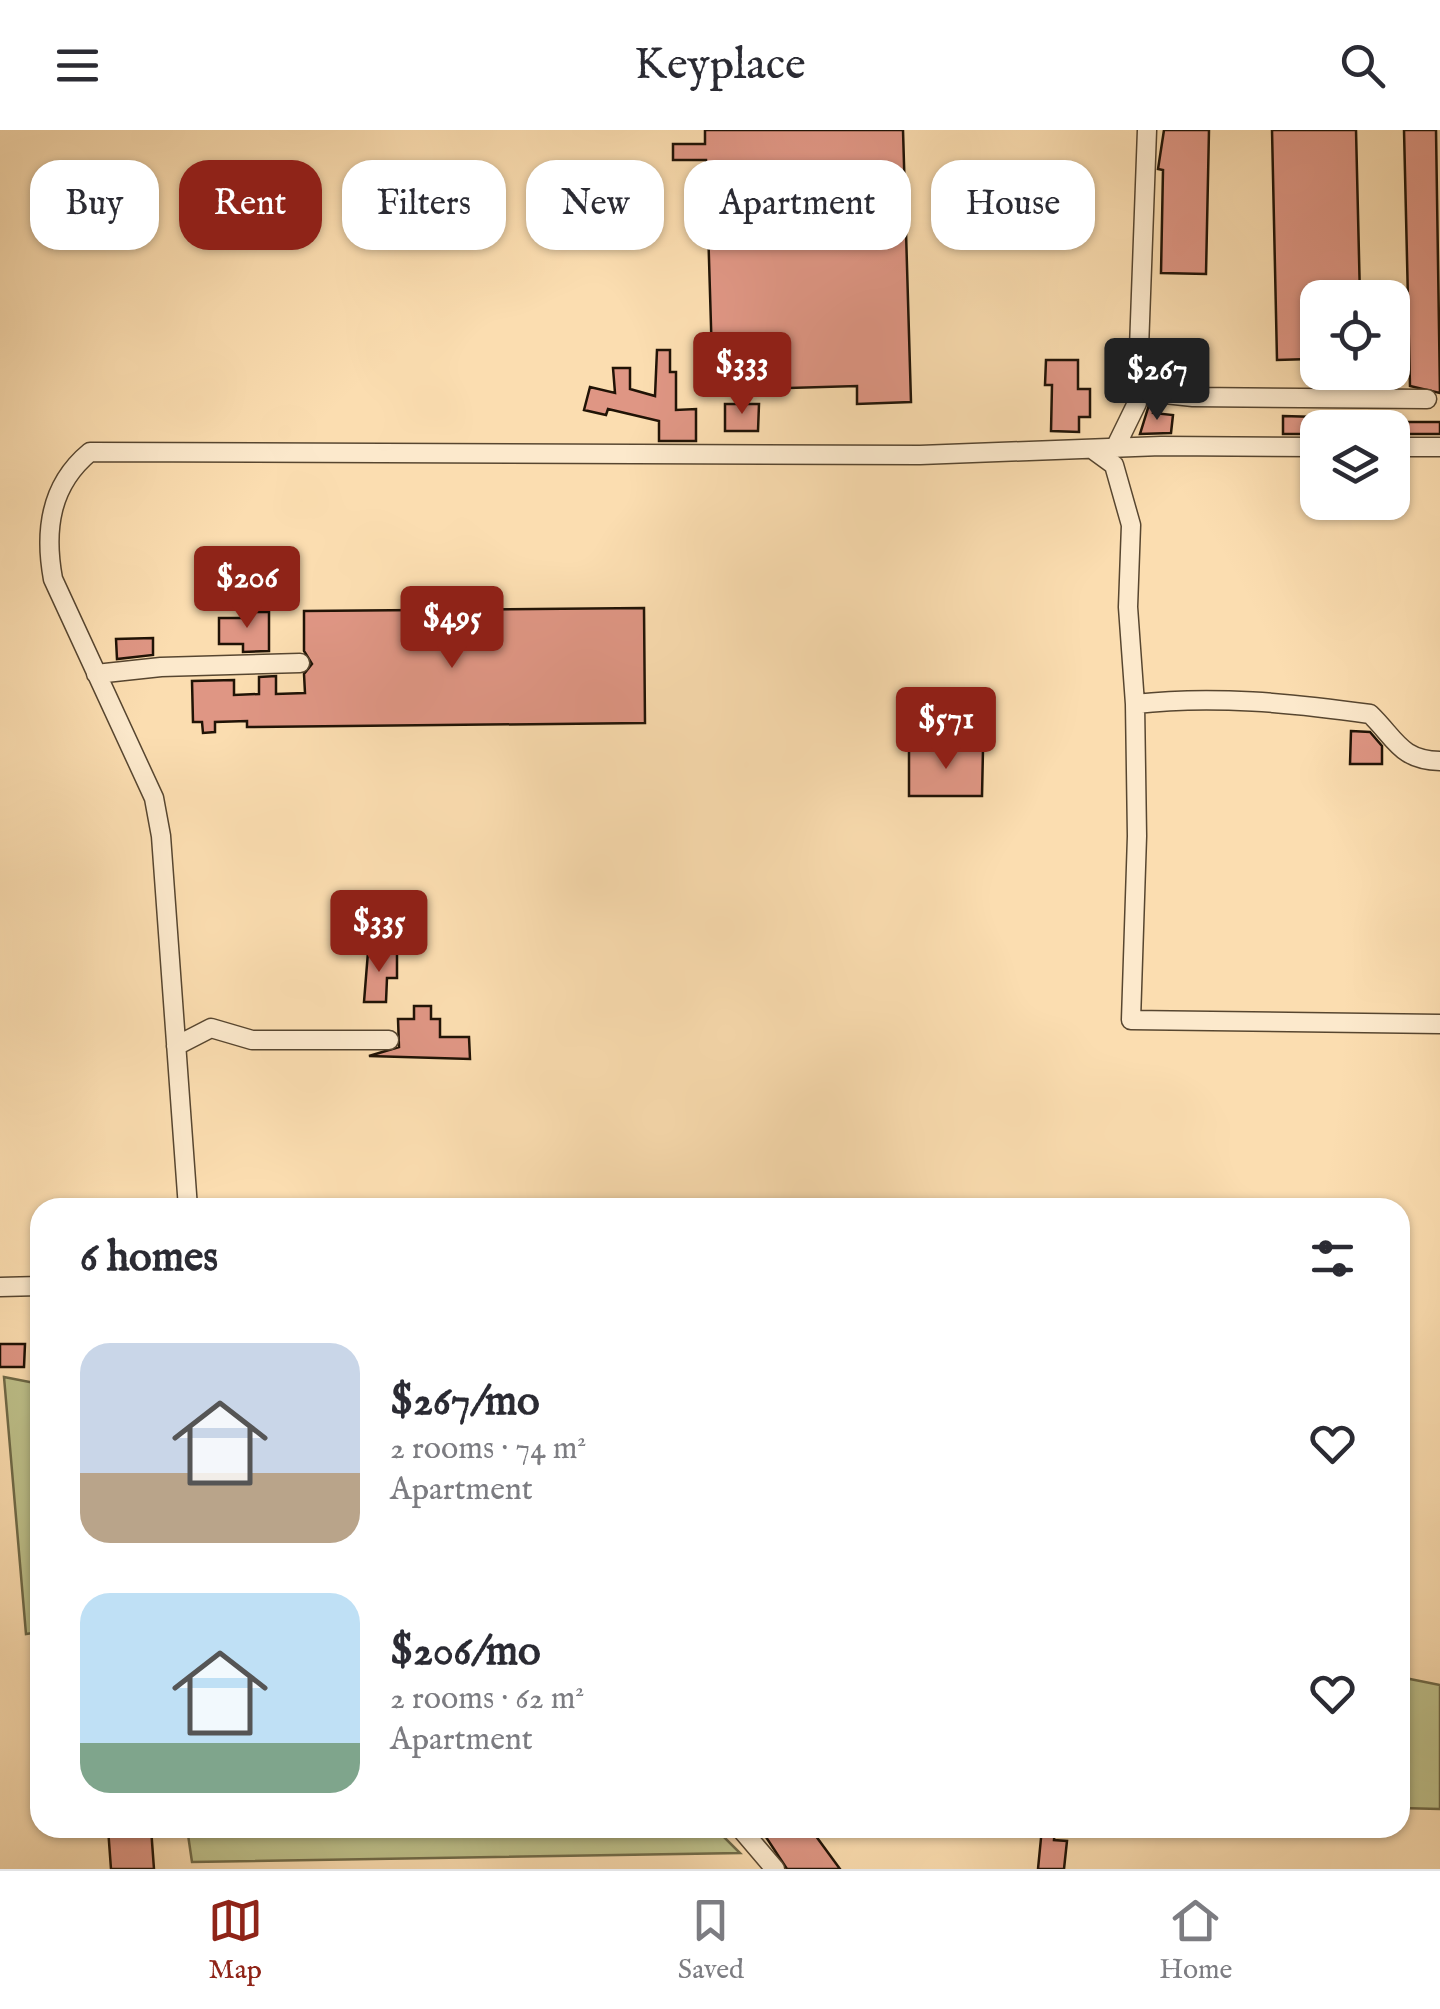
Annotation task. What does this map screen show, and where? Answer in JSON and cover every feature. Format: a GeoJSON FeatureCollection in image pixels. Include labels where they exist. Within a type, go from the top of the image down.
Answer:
{"type":"FeatureCollection","features":[{"type":"Feature","properties":{"kind":"street"},"geometry":{"type":"LineString","coordinates":[[1115,448],[1128,427],[1137,391],[1147,130]]}},
{"type":"Feature","properties":{"kind":"street"},"geometry":{"type":"LineString","coordinates":[[1137,391],[1194,397],[1427,399]]}},
{"type":"Feature","properties":{"kind":"street"},"geometry":{"type":"LineString","coordinates":[[187,1198],[154,798],[52,578],[46,541],[56,497],[70,469],[90,452],[920,456],[1300,446]]}},
{"type":"Feature","properties":{"kind":"street"},"geometry":{"type":"LineString","coordinates":[[1410,446],[1440,446]]}},
{"type":"Feature","properties":{"kind":"street"},"geometry":{"type":"LineString","coordinates":[[1092,449],[1114,466],[1131,525],[1128,607],[1135,704],[1131,1020],[1440,1024]]}},
{"type":"Feature","properties":{"kind":"street"},"geometry":{"type":"LineString","coordinates":[[96,674],[161,667],[300,663]]}},
{"type":"Feature","properties":{"kind":"street"},"geometry":{"type":"LineString","coordinates":[[1135,704],[1217,700],[1296,703],[1370,714],[1396,745],[1416,760],[1440,761]]}},
{"type":"Feature","properties":{"kind":"street"},"geometry":{"type":"LineString","coordinates":[[176,1046],[211,1028],[252,1040],[389,1040]]}},
{"type":"Feature","properties":{"kind":"street"},"geometry":{"type":"LineString","coordinates":[[0,1287],[30,1286]]}},
{"type":"Feature","properties":{"kind":"street"},"geometry":{"type":"LineString","coordinates":[[749,1838],[775,1869]]}},
{"type":"Feature","properties":{"kind":"green space"},"geometry":{"type":"Polygon","coordinates":[[[4,1377],[30,1382],[30,1633],[26,1634],[4,1377]]]}},
{"type":"Feature","properties":{"kind":"green space"},"geometry":{"type":"Polygon","coordinates":[[[1410,1679],[1440,1685],[1440,1809],[1410,1808],[1410,1679]]]}},
{"type":"Feature","properties":{"kind":"green space"},"geometry":{"type":"Polygon","coordinates":[[[188,1838],[725,1838],[740,1853],[192,1862],[188,1838]]]}},
{"type":"Feature","properties":{"kind":"building"},"geometry":{"type":"Polygon","coordinates":[[[705,130],[903,130],[904,160],[673,160],[673,144],[705,144],[705,130]]]}},
{"type":"Feature","properties":{"kind":"building"},"geometry":{"type":"Polygon","coordinates":[[[1164,130],[1209,130],[1206,274],[1161,273],[1163,170],[1158,169],[1164,130]]]}},
{"type":"Feature","properties":{"kind":"building"},"geometry":{"type":"Polygon","coordinates":[[[1272,130],[1356,130],[1360,280],[1300,280],[1300,359],[1277,360],[1272,130]]]}},
{"type":"Feature","properties":{"kind":"building"},"geometry":{"type":"Polygon","coordinates":[[[1404,130],[1436,130],[1440,393],[1410,386],[1404,130]]]}},
{"type":"Feature","properties":{"kind":"building"},"geometry":{"type":"Polygon","coordinates":[[[709,250],[907,250],[911,402],[857,404],[857,386],[789,388],[788,357],[712,359],[709,250]]]}},
{"type":"Feature","properties":{"kind":"building"},"geometry":{"type":"Polygon","coordinates":[[[657,350],[670,350],[670,372],[676,372],[676,410],[696,409],[696,441],[659,441],[659,421],[608,409],[606,415],[584,410],[590,387],[615,393],[613,368],[630,368],[630,389],[655,396],[657,350]]]}},
{"type":"Feature","properties":{"kind":"building"},"geometry":{"type":"Polygon","coordinates":[[[1046,360],[1078,360],[1078,389],[1090,389],[1090,417],[1079,417],[1079,432],[1051,431],[1052,385],[1045,385],[1046,360]]]}},
{"type":"Feature","properties":{"kind":"building"},"geometry":{"type":"Polygon","coordinates":[[[725,404],[759,404],[758,431],[725,431],[725,404]]]}},
{"type":"Feature","properties":{"kind":"building"},"geometry":{"type":"Polygon","coordinates":[[[1149,405],[1154,405],[1153,413],[1173,415],[1171,433],[1140,434],[1149,405]]]}},
{"type":"Feature","properties":{"kind":"building"},"geometry":{"type":"Polygon","coordinates":[[[1283,416],[1300,416],[1300,434],[1283,434],[1283,416]]]}},
{"type":"Feature","properties":{"kind":"building"},"geometry":{"type":"Polygon","coordinates":[[[1410,422],[1440,422],[1440,434],[1410,434],[1410,422]]]}},
{"type":"Feature","properties":{"kind":"building"},"geometry":{"type":"Polygon","coordinates":[[[644,608],[645,723],[247,727],[247,721],[215,722],[215,732],[203,733],[202,722],[193,722],[192,681],[234,680],[234,695],[259,694],[259,677],[276,676],[276,694],[305,693],[304,674],[312,664],[304,651],[304,611],[644,608]]]}},
{"type":"Feature","properties":{"kind":"building"},"geometry":{"type":"Polygon","coordinates":[[[243,612],[269,612],[269,651],[243,652],[243,644],[219,644],[219,618],[243,618],[243,612]]]}},
{"type":"Feature","properties":{"kind":"building"},"geometry":{"type":"Polygon","coordinates":[[[153,638],[153,655],[117,659],[116,639],[153,638]]]}},
{"type":"Feature","properties":{"kind":"building"},"geometry":{"type":"Polygon","coordinates":[[[1351,731],[1370,732],[1382,746],[1382,764],[1350,764],[1351,731]]]}},
{"type":"Feature","properties":{"kind":"building"},"geometry":{"type":"Polygon","coordinates":[[[909,749],[983,749],[982,796],[909,796],[909,749]]]}},
{"type":"Feature","properties":{"kind":"building"},"geometry":{"type":"Polygon","coordinates":[[[368,952],[397,952],[397,978],[387,978],[386,1002],[364,1002],[368,952]]]}},
{"type":"Feature","properties":{"kind":"building"},"geometry":{"type":"Polygon","coordinates":[[[414,1006],[431,1006],[431,1019],[440,1019],[440,1037],[469,1037],[470,1059],[369,1056],[399,1047],[398,1019],[414,1019],[414,1006]]]}},
{"type":"Feature","properties":{"kind":"building"},"geometry":{"type":"Polygon","coordinates":[[[0,1344],[25,1344],[24,1367],[0,1367],[0,1344]]]}},
{"type":"Feature","properties":{"kind":"building"},"geometry":{"type":"Polygon","coordinates":[[[109,1838],[152,1838],[154,1869],[111,1869],[109,1838]]]}},
{"type":"Feature","properties":{"kind":"building"},"geometry":{"type":"Polygon","coordinates":[[[767,1838],[817,1838],[840,1869],[787,1869],[767,1838]]]}},
{"type":"Feature","properties":{"kind":"building"},"geometry":{"type":"Polygon","coordinates":[[[1041,1838],[1067,1841],[1064,1869],[1038,1869],[1041,1838]]]}}]}
